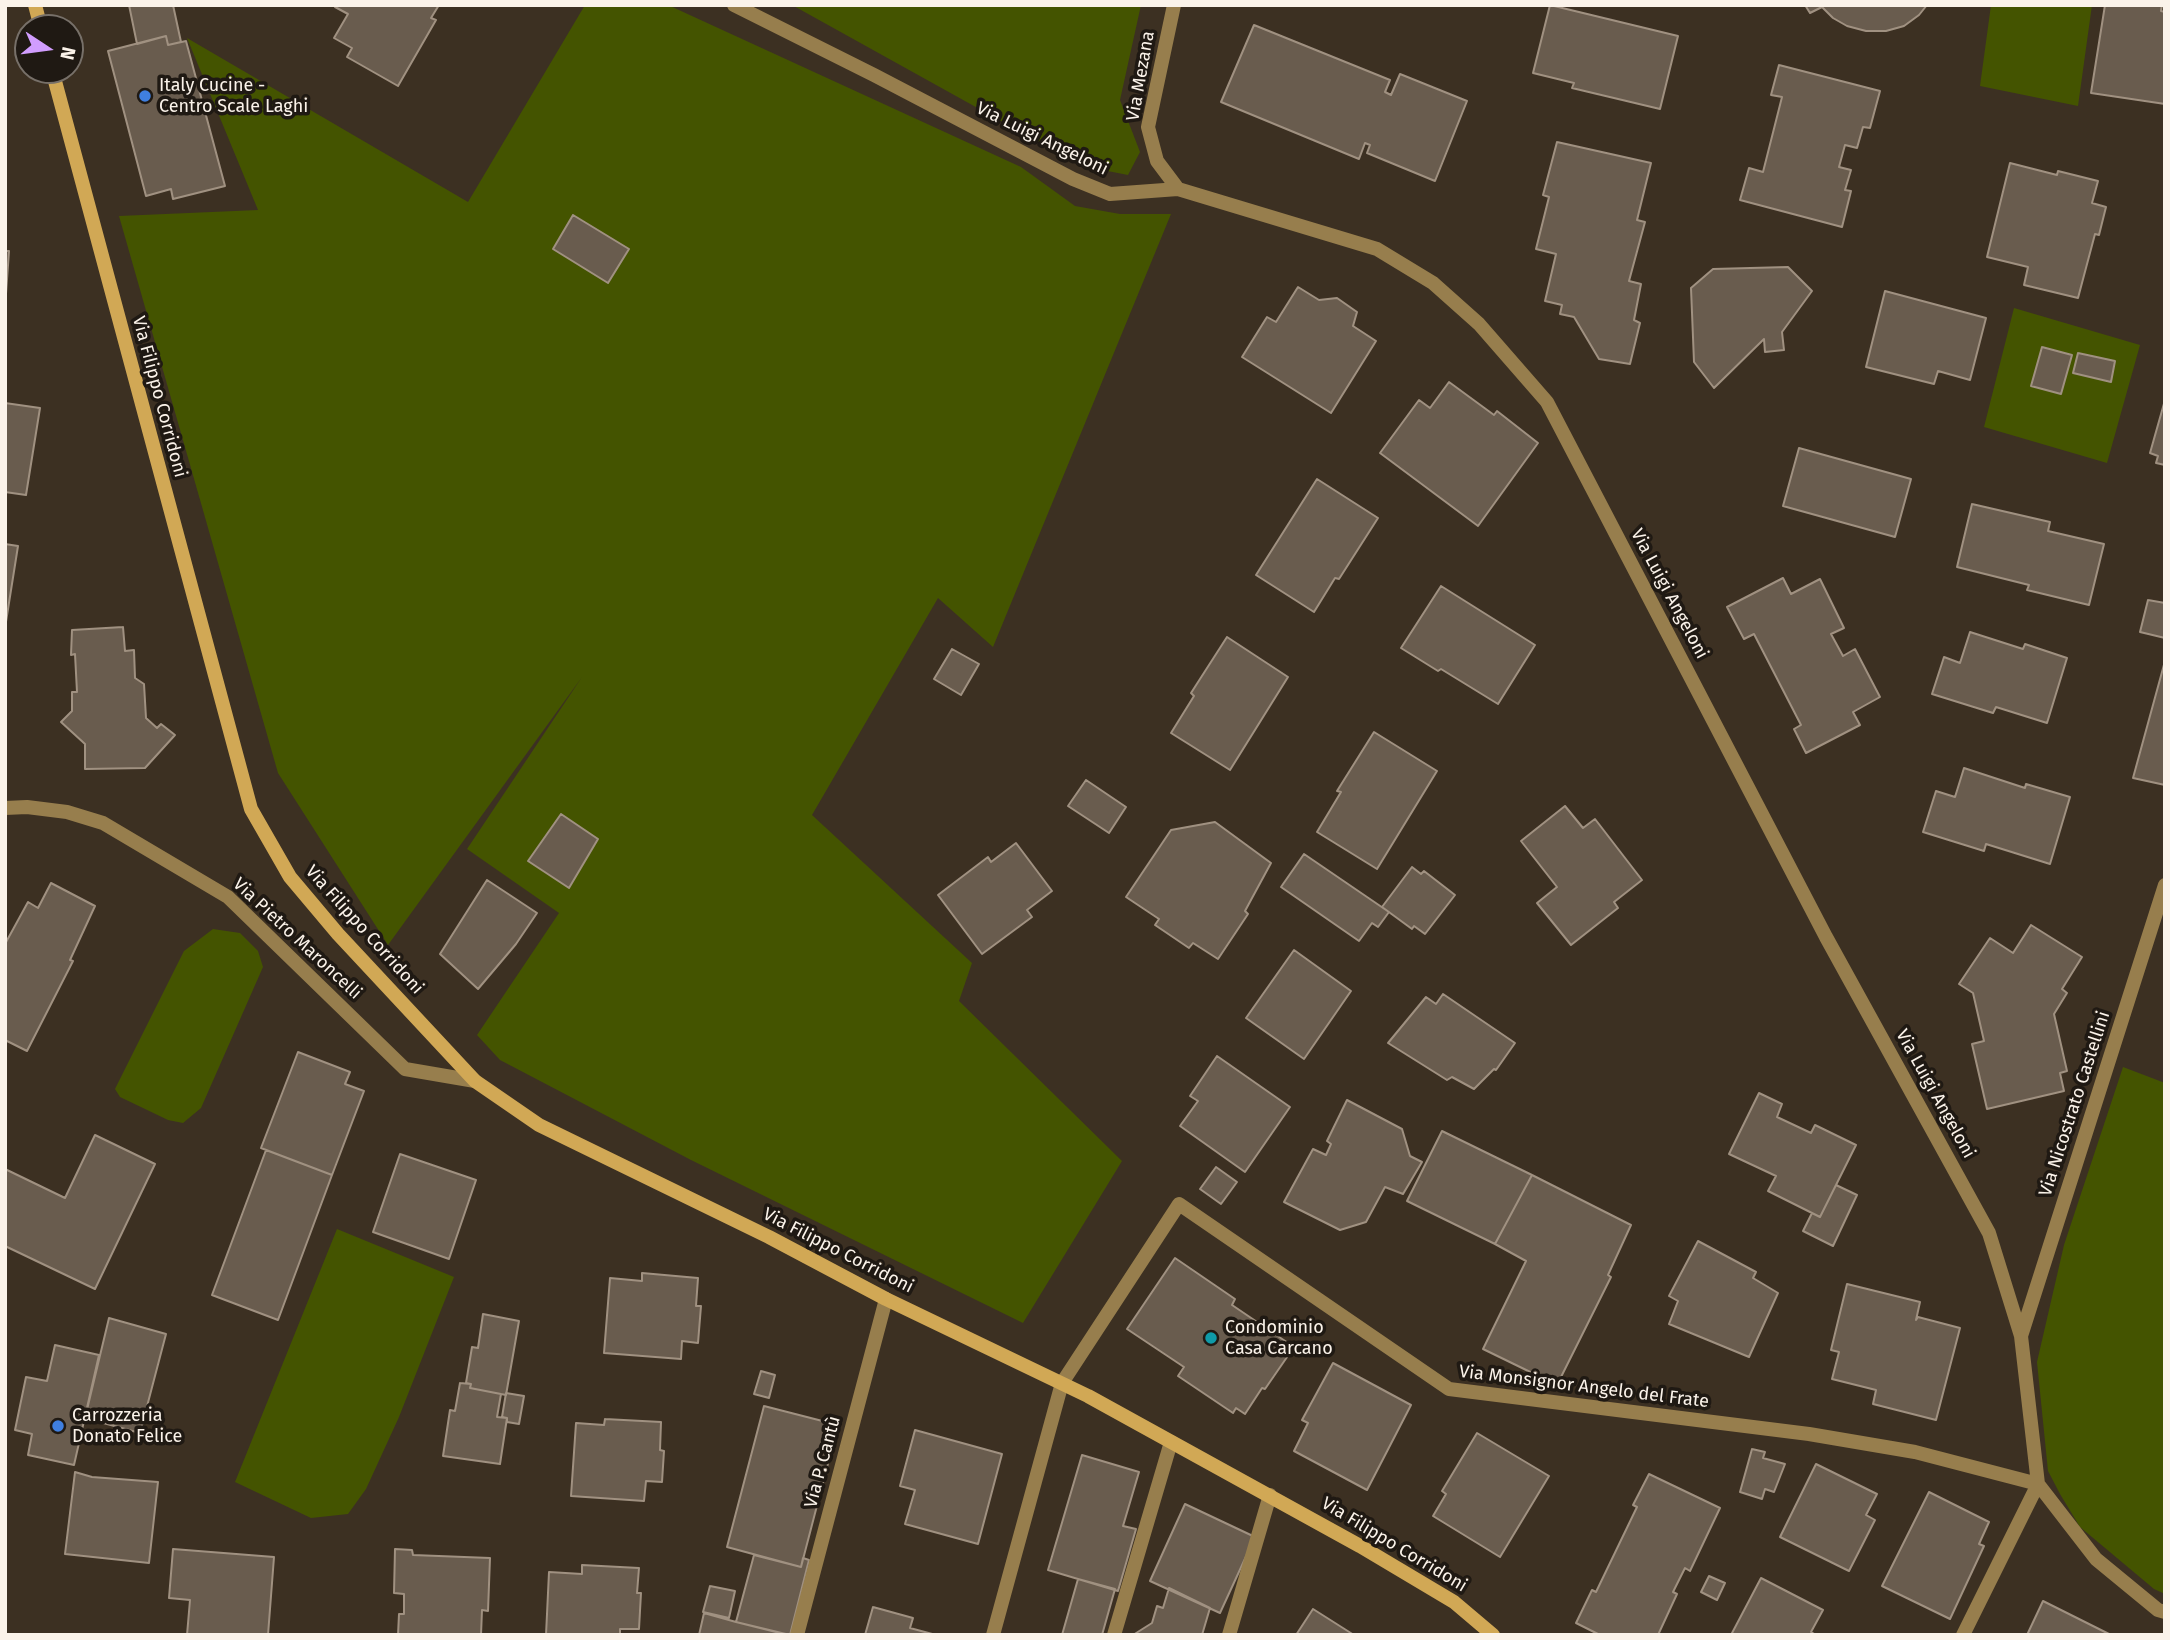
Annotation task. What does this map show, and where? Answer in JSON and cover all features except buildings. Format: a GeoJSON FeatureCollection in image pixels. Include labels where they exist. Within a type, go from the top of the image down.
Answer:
{"type":"FeatureCollection","features":[{"type":"Feature","properties":{"kind":"street","name":"Via Luigi Angeloni"},"geometry":{"type":"LineString","coordinates":[[734,5],[1073,179],[1110,194],[1178,189],[1377,249],[1433,283],[1479,324],[1547,402],[1826,937],[1989,1233],[2021,1336],[2038,1484]]}},
{"type":"Feature","properties":{"kind":"street","name":"Via Mezana"},"geometry":{"type":"LineString","coordinates":[[1174,5],[1148,127],[1157,161],[1178,189]]}},
{"type":"Feature","properties":{"kind":"street","name":"Via Filippo Corridoni"},"geometry":{"type":"LineString","coordinates":[[56,84],[251,808],[290,877],[338,934],[475,1081],[539,1125],[769,1237],[886,1299],[1062,1383],[1270,1495],[1454,1602],[1493,1635]]}},
{"type":"Feature","properties":{"kind":"street","name":"Via Pietro Maroncelli"},"geometry":{"type":"LineString","coordinates":[[5,808],[27,807],[67,812],[103,823],[228,897],[405,1069],[475,1081]]}},
{"type":"Feature","properties":{"kind":"street","name":"Via Nicostrato Castellini"},"geometry":{"type":"LineString","coordinates":[[2021,1336],[2165,885]]}},
{"type":"Feature","properties":{"kind":"street","name":"Via Monsignor Angelo del Frate"},"geometry":{"type":"LineString","coordinates":[[1062,1383],[1179,1204],[1449,1389],[1809,1434],[1915,1452],[2038,1484]]}},
{"type":"Feature","properties":{"kind":"street","name":"Via P. Cantù"},"geometry":{"type":"LineString","coordinates":[[797,1635],[886,1299]]}},
{"type":"Feature","properties":{"kind":"street"},"geometry":{"type":"LineString","coordinates":[[993,1635],[1062,1383]]}},
{"type":"Feature","properties":{"kind":"street"},"geometry":{"type":"LineString","coordinates":[[1114,1635],[1171,1442]]}},
{"type":"Feature","properties":{"kind":"street"},"geometry":{"type":"LineString","coordinates":[[1963,1635],[2038,1484],[2096,1559],[2158,1610],[2165,1612]]}},
{"type":"Feature","properties":{"kind":"street"},"geometry":{"type":"LineString","coordinates":[[1228,1635],[1270,1495]]}},
{"type":"Feature","properties":{"kind":"green space"},"geometry":{"type":"Polygon","coordinates":[[[585,5],[668,5],[1021,167],[1075,206],[1120,214],[1171,214],[993,647],[938,598],[812,815],[972,963],[959,1001],[1122,1161],[1023,1323],[691,1160],[500,1060],[477,1035],[559,913],[467,849],[582,677],[388,945],[278,773],[119,216],[258,210],[187,38],[468,202],[585,5]]]}},
{"type":"Feature","properties":{"kind":"green space"},"geometry":{"type":"Polygon","coordinates":[[[792,5],[1141,5],[1120,100],[1140,152],[1128,175],[1082,166],[792,5]]]}},
{"type":"Feature","properties":{"kind":"green space"},"geometry":{"type":"Polygon","coordinates":[[[1991,5],[2092,5],[2078,106],[1980,86],[1991,5]]]}},
{"type":"Feature","properties":{"kind":"green space"},"geometry":{"type":"Polygon","coordinates":[[[2014,308],[2140,345],[2107,463],[1984,427],[2014,308]]]}},
{"type":"Feature","properties":{"kind":"green space"},"geometry":{"type":"Polygon","coordinates":[[[213,929],[240,933],[258,951],[263,967],[201,1108],[183,1123],[168,1120],[120,1097],[115,1089],[184,951],[213,929]]]}},
{"type":"Feature","properties":{"kind":"green space"},"geometry":{"type":"Polygon","coordinates":[[[2123,1067],[2165,1083],[2165,1594],[2154,1589],[2080,1527],[2060,1494],[2048,1471],[2037,1362],[2064,1245],[2123,1067]]]}},
{"type":"Feature","properties":{"kind":"green space"},"geometry":{"type":"Polygon","coordinates":[[[337,1229],[454,1277],[399,1417],[366,1489],[348,1514],[311,1518],[235,1482],[337,1229]]]}},
{"type":"Feature","properties":{"kind":"place","name":"Italy Cucine - Centro Scale Laghi"},"geometry":{"type":"Point","coordinates":[145,96]}},
{"type":"Feature","properties":{"kind":"place","name":"Condominio Casa Carcano"},"geometry":{"type":"Point","coordinates":[1211,1338]}},
{"type":"Feature","properties":{"kind":"place","name":"Carrozzeria Donato Felice"},"geometry":{"type":"Point","coordinates":[58,1426]}}]}
